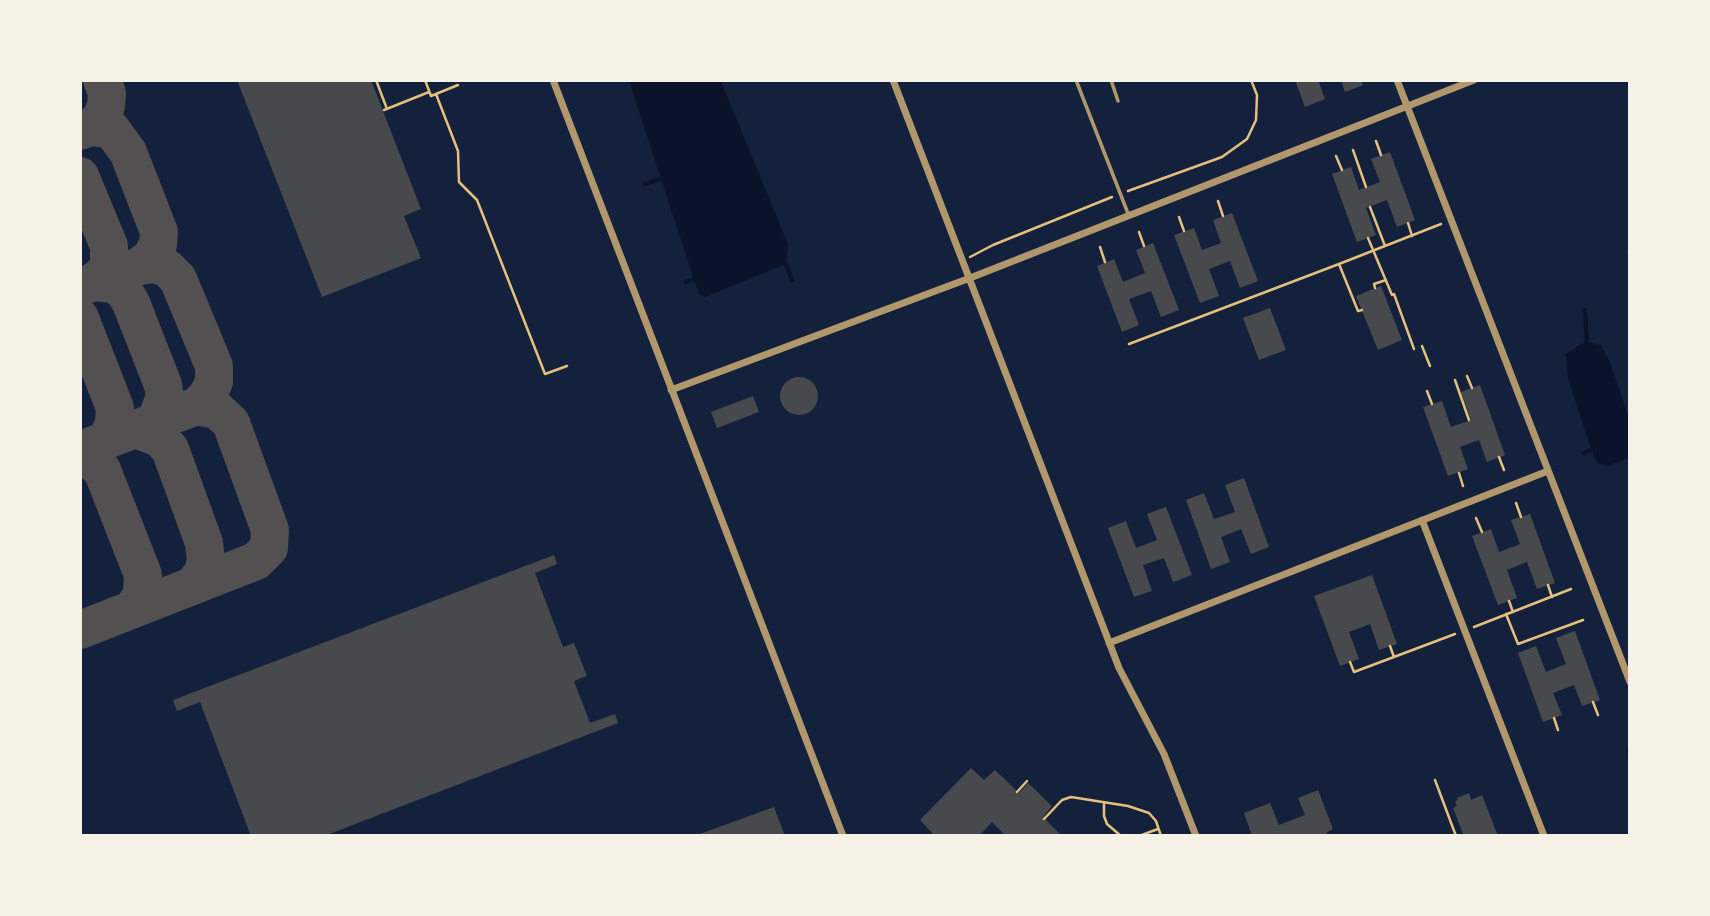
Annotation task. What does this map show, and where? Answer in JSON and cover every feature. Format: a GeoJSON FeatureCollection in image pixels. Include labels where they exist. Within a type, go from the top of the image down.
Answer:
{"type":"FeatureCollection","features":[{"type":"Feature","properties":{"kind":"street"},"geometry":{"type":"LineString","coordinates":[[553,80],[843,835]]}},
{"type":"Feature","properties":{"kind":"street"},"geometry":{"type":"LineString","coordinates":[[892,80],[1109,643],[1124,679],[1164,754],[1196,835]]}},
{"type":"Feature","properties":{"kind":"street"},"geometry":{"type":"LineString","coordinates":[[1396,80],[1629,682]]}},
{"type":"Feature","properties":{"kind":"street"},"geometry":{"type":"LineString","coordinates":[[671,390],[970,278],[1474,80]]}},
{"type":"Feature","properties":{"kind":"street"},"geometry":{"type":"LineString","coordinates":[[1109,643],[1548,471]]}},
{"type":"Feature","properties":{"kind":"street"},"geometry":{"type":"LineString","coordinates":[[1422,520],[1544,835]]}},
{"type":"Feature","properties":{"kind":"lane"},"geometry":{"type":"LineString","coordinates":[[1076,80],[1129,216]]}},
{"type":"Feature","properties":{"kind":"lane"},"geometry":{"type":"LineString","coordinates":[[1111,80],[1118,101]]}},
{"type":"Feature","properties":{"kind":"path"},"geometry":{"type":"LineString","coordinates":[[376,80],[386,110],[429,92]]}},
{"type":"Feature","properties":{"kind":"path"},"geometry":{"type":"LineString","coordinates":[[962,260],[1121,194],[1222,157],[1247,139],[1256,120],[1257,95],[1251,80]]}},
{"type":"Feature","properties":{"kind":"path"},"geometry":{"type":"LineString","coordinates":[[427,81],[431,96],[458,85]]}},
{"type":"Feature","properties":{"kind":"path"},"geometry":{"type":"LineString","coordinates":[[436,94],[458,150],[459,182],[477,200],[545,374],[568,366]]}},
{"type":"Feature","properties":{"kind":"path"},"geometry":{"type":"LineString","coordinates":[[1376,141],[1381,155]]}},
{"type":"Feature","properties":{"kind":"path"},"geometry":{"type":"LineString","coordinates":[[1353,149],[1366,187]]}},
{"type":"Feature","properties":{"kind":"path"},"geometry":{"type":"LineString","coordinates":[[1336,156],[1342,170]]}},
{"type":"Feature","properties":{"kind":"path"},"geometry":{"type":"LineString","coordinates":[[1218,201],[1223,216]]}},
{"type":"Feature","properties":{"kind":"path"},"geometry":{"type":"LineString","coordinates":[[1370,207],[1385,246]]}},
{"type":"Feature","properties":{"kind":"path"},"geometry":{"type":"LineString","coordinates":[[1179,217],[1184,231]]}},
{"type":"Feature","properties":{"kind":"path"},"geometry":{"type":"LineString","coordinates":[[1129,344],[1451,220]]}},
{"type":"Feature","properties":{"kind":"path"},"geometry":{"type":"LineString","coordinates":[[1408,223],[1412,236]]}},
{"type":"Feature","properties":{"kind":"path"},"geometry":{"type":"LineString","coordinates":[[1139,232],[1144,246]]}},
{"type":"Feature","properties":{"kind":"path"},"geometry":{"type":"LineString","coordinates":[[1368,238],[1392,295],[1394,294],[1414,349]]}},
{"type":"Feature","properties":{"kind":"path"},"geometry":{"type":"LineString","coordinates":[[1100,247],[1105,262]]}},
{"type":"Feature","properties":{"kind":"path"},"geometry":{"type":"LineString","coordinates":[[1339,264],[1358,311],[1362,310]]}},
{"type":"Feature","properties":{"kind":"path"},"geometry":{"type":"LineString","coordinates":[[1376,288],[1374,284],[1386,280]]}},
{"type":"Feature","properties":{"kind":"path"},"geometry":{"type":"LineString","coordinates":[[1422,346],[1430,366]]}},
{"type":"Feature","properties":{"kind":"path"},"geometry":{"type":"LineString","coordinates":[[1467,376],[1472,388]]}},
{"type":"Feature","properties":{"kind":"path"},"geometry":{"type":"LineString","coordinates":[[1455,380],[1469,420]]}},
{"type":"Feature","properties":{"kind":"path"},"geometry":{"type":"LineString","coordinates":[[1427,391],[1432,404]]}},
{"type":"Feature","properties":{"kind":"path"},"geometry":{"type":"LineString","coordinates":[[1499,457],[1504,470]]}},
{"type":"Feature","properties":{"kind":"path"},"geometry":{"type":"LineString","coordinates":[[1459,472],[1463,486]]}},
{"type":"Feature","properties":{"kind":"path"},"geometry":{"type":"LineString","coordinates":[[1516,503],[1521,517]]}},
{"type":"Feature","properties":{"kind":"path"},"geometry":{"type":"LineString","coordinates":[[1476,518],[1482,532]]}},
{"type":"Feature","properties":{"kind":"path"},"geometry":{"type":"LineString","coordinates":[[1548,586],[1552,597]]}},
{"type":"Feature","properties":{"kind":"path"},"geometry":{"type":"LineString","coordinates":[[1509,601],[1513,612]]}},
{"type":"Feature","properties":{"kind":"path"},"geometry":{"type":"LineString","coordinates":[[1506,614],[1518,644],[1583,620]]}},
{"type":"Feature","properties":{"kind":"path"},"geometry":{"type":"LineString","coordinates":[[1563,627],[1566,633]]}},
{"type":"Feature","properties":{"kind":"path"},"geometry":{"type":"LineString","coordinates":[[1524,642],[1527,648]]}},
{"type":"Feature","properties":{"kind":"path"},"geometry":{"type":"LineString","coordinates":[[1390,646],[1394,657]]}},
{"type":"Feature","properties":{"kind":"path"},"geometry":{"type":"LineString","coordinates":[[1350,662],[1354,673]]}},
{"type":"Feature","properties":{"kind":"path"},"geometry":{"type":"LineString","coordinates":[[1593,702],[1598,715]]}},
{"type":"Feature","properties":{"kind":"path"},"geometry":{"type":"LineString","coordinates":[[1554,718],[1558,730]]}},
{"type":"Feature","properties":{"kind":"path"},"geometry":{"type":"LineString","coordinates":[[1435,780],[1456,835]]}},
{"type":"Feature","properties":{"kind":"path"},"geometry":{"type":"LineString","coordinates":[[1017,792],[1027,781]]}},
{"type":"Feature","properties":{"kind":"path"},"geometry":{"type":"LineString","coordinates":[[1044,819],[1066,798],[1104,802],[1149,813],[1161,835]]}},
{"type":"Feature","properties":{"kind":"path"},"geometry":{"type":"LineString","coordinates":[[1104,802],[1107,824],[1121,835]]}},
{"type":"Feature","properties":{"kind":"path"},"geometry":{"type":"LineString","coordinates":[[1139,835],[1158,829]]}},
{"type":"Feature","properties":{"kind":"water"},"geometry":{"type":"Polygon","coordinates":[[[629,81],[721,81],[788,244],[786,264],[705,297],[699,295],[629,81]]]}},
{"type":"Feature","properties":{"kind":"water"},"geometry":{"type":"Polygon","coordinates":[[[1587,342],[1601,345],[1629,418],[1629,458],[1608,466],[1599,464],[1594,458],[1568,379],[1566,354],[1587,342]]]}},
{"type":"Feature","properties":{"kind":"building"},"geometry":{"type":"Polygon","coordinates":[[[237,80],[371,80],[421,209],[404,216],[421,258],[322,297],[237,80]]]}},
{"type":"Feature","properties":{"kind":"building"},"geometry":{"type":"Polygon","coordinates":[[[1295,80],[1318,80],[1325,99],[1305,107],[1295,80]]]}},
{"type":"Feature","properties":{"kind":"building"},"geometry":{"type":"Polygon","coordinates":[[[1341,80],[1361,80],[1363,85],[1345,92],[1341,80]]]}},
{"type":"Feature","properties":{"kind":"building"},"geometry":{"type":"Polygon","coordinates":[[[1390,152],[1415,220],[1397,227],[1387,200],[1366,208],[1376,235],[1357,242],[1332,174],[1351,167],[1359,190],[1380,182],[1371,159],[1390,152]]]}},
{"type":"Feature","properties":{"kind":"building"},"geometry":{"type":"Polygon","coordinates":[[[1232,213],[1258,281],[1240,288],[1230,261],[1209,269],[1219,296],[1200,303],[1174,235],[1194,228],[1202,250],[1221,243],[1213,220],[1232,213]]]}},
{"type":"Feature","properties":{"kind":"building"},"geometry":{"type":"Polygon","coordinates":[[[1153,243],[1179,310],[1161,317],[1151,291],[1129,299],[1139,325],[1122,332],[1097,266],[1114,259],[1123,282],[1145,273],[1136,250],[1153,243]]]}},
{"type":"Feature","properties":{"kind":"building"},"geometry":{"type":"Polygon","coordinates":[[[1381,286],[1402,340],[1378,350],[1356,296],[1381,286]]]}},
{"type":"Feature","properties":{"kind":"building"},"geometry":{"type":"Polygon","coordinates":[[[1270,308],[1286,350],[1259,360],[1243,318],[1270,308]]]}},
{"type":"Feature","properties":{"kind":"building"},"geometry":{"type":"Polygon","coordinates":[[[799,377],[812,383],[818,396],[812,409],[799,415],[786,409],[780,396],[786,383],[799,377]]]}},
{"type":"Feature","properties":{"kind":"building"},"geometry":{"type":"Polygon","coordinates":[[[1480,385],[1505,455],[1487,462],[1479,440],[1460,447],[1468,469],[1448,476],[1423,407],[1442,401],[1451,427],[1471,420],[1461,392],[1480,385]]]}},
{"type":"Feature","properties":{"kind":"building"},"geometry":{"type":"Polygon","coordinates":[[[753,396],[759,412],[717,428],[711,412],[753,396]]]}},
{"type":"Feature","properties":{"kind":"building"},"geometry":{"type":"Polygon","coordinates":[[[1244,478],[1269,547],[1251,554],[1241,529],[1221,537],[1230,562],[1211,569],[1186,500],[1204,493],[1214,519],[1235,512],[1225,485],[1244,478]]]}},
{"type":"Feature","properties":{"kind":"building"},"geometry":{"type":"Polygon","coordinates":[[[1166,507],[1192,575],[1173,582],[1164,558],[1143,565],[1152,591],[1134,597],[1108,528],[1126,521],[1136,548],[1157,540],[1147,514],[1166,507]]]}},
{"type":"Feature","properties":{"kind":"building"},"geometry":{"type":"Polygon","coordinates":[[[1530,514],[1555,583],[1537,589],[1527,562],[1507,570],[1517,598],[1498,605],[1472,536],[1491,529],[1499,552],[1520,544],[1511,520],[1530,514]]]}},
{"type":"Feature","properties":{"kind":"building"},"geometry":{"type":"Polygon","coordinates":[[[554,555],[557,564],[535,573],[563,647],[574,643],[587,676],[574,681],[590,723],[615,714],[618,723],[324,836],[251,836],[200,702],[177,711],[173,700],[554,555]]]}},
{"type":"Feature","properties":{"kind":"building"},"geometry":{"type":"Polygon","coordinates":[[[1372,575],[1397,644],[1379,650],[1370,624],[1349,632],[1359,659],[1340,666],[1314,596],[1372,575]]]}},
{"type":"Feature","properties":{"kind":"building"},"geometry":{"type":"Polygon","coordinates":[[[1575,631],[1600,700],[1582,706],[1574,685],[1553,693],[1562,715],[1543,722],[1518,653],[1536,646],[1546,672],[1566,664],[1556,638],[1575,631]]]}},
{"type":"Feature","properties":{"kind":"building"},"geometry":{"type":"Polygon","coordinates":[[[971,768],[984,780],[995,770],[1019,793],[1028,783],[1052,806],[1043,817],[1062,836],[1006,836],[992,822],[979,836],[935,836],[920,820],[971,768]]]}},
{"type":"Feature","properties":{"kind":"building"},"geometry":{"type":"Polygon","coordinates":[[[1318,790],[1333,829],[1327,832],[1326,836],[1252,836],[1244,813],[1270,803],[1279,825],[1305,815],[1298,798],[1318,790]]]}},
{"type":"Feature","properties":{"kind":"building"},"geometry":{"type":"Polygon","coordinates":[[[1469,793],[1471,800],[1482,795],[1498,836],[1464,836],[1453,808],[1457,806],[1457,798],[1469,793]]]}},
{"type":"Feature","properties":{"kind":"building"},"geometry":{"type":"Polygon","coordinates":[[[774,807],[785,836],[697,836],[697,835],[774,807]]]}},
{"type":"Feature","properties":{"kind":"waterway"},"geometry":{"type":"LineString","coordinates":[[645,184],[662,178]]}},
{"type":"Feature","properties":{"kind":"waterway"},"geometry":{"type":"LineString","coordinates":[[786,264],[792,280]]}},
{"type":"Feature","properties":{"kind":"waterway"},"geometry":{"type":"LineString","coordinates":[[686,282],[694,279]]}},
{"type":"Feature","properties":{"kind":"waterway"},"geometry":{"type":"LineString","coordinates":[[1585,310],[1587,342]]}},
{"type":"Feature","properties":{"kind":"waterway"},"geometry":{"type":"LineString","coordinates":[[1584,453],[1591,450]]}},
{"type":"Feature","properties":{"kind":"taxiway"},"geometry":{"type":"LineString","coordinates":[[80,131],[91,127],[101,118],[107,93],[102,80]]}},
{"type":"Feature","properties":{"kind":"taxiway"},"geometry":{"type":"LineString","coordinates":[[80,287],[140,266],[151,257],[158,245],[159,232],[128,152],[111,129],[91,127]]}},
{"type":"Feature","properties":{"kind":"taxiway"},"geometry":{"type":"LineString","coordinates":[[80,176],[109,246],[109,263],[105,273],[93,282]]}},
{"type":"Feature","properties":{"kind":"taxiway"},"geometry":{"type":"LineString","coordinates":[[80,450],[197,406],[207,396],[214,382],[214,366],[178,279],[167,268],[153,264],[140,266]]}},
{"type":"Feature","properties":{"kind":"taxiway"},"geometry":{"type":"LineString","coordinates":[[93,282],[115,284],[131,303],[163,385],[165,397],[155,422]]}},
{"type":"Feature","properties":{"kind":"taxiway"},"geometry":{"type":"LineString","coordinates":[[80,318],[115,408],[114,423],[107,440]]}},
{"type":"Feature","properties":{"kind":"taxiway"},"geometry":{"type":"LineString","coordinates":[[80,630],[256,561],[269,548],[270,530],[231,423],[217,410],[197,406]]}},
{"type":"Feature","properties":{"kind":"taxiway"},"geometry":{"type":"LineString","coordinates":[[135,429],[159,438],[170,449],[204,543],[206,560],[203,572],[193,586]]}},
{"type":"Feature","properties":{"kind":"taxiway"},"geometry":{"type":"LineString","coordinates":[[80,456],[102,470],[143,575],[142,594],[132,610]]}}]}
